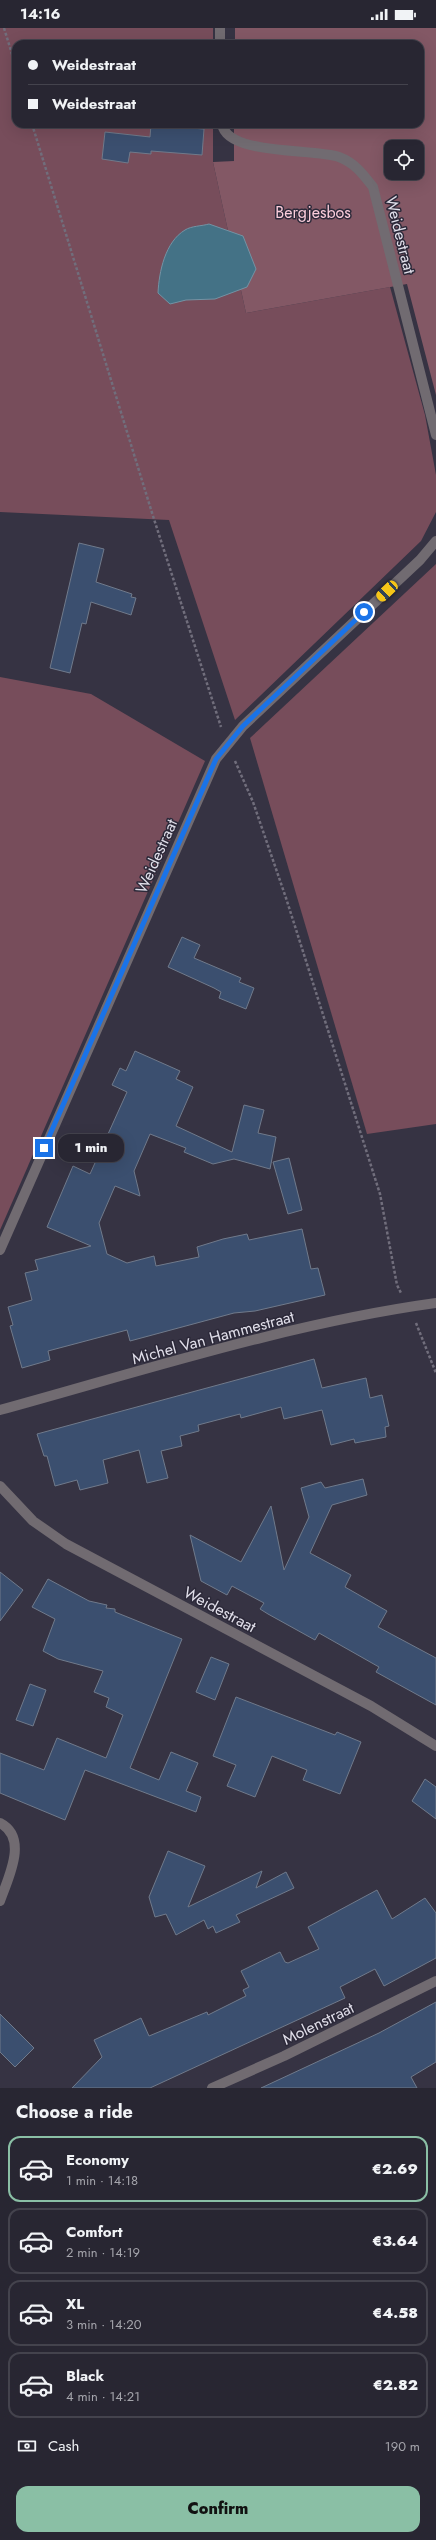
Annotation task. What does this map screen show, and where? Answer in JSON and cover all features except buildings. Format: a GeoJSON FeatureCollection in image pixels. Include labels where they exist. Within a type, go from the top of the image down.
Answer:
{"type":"FeatureCollection","features":[{"type":"Feature","properties":{"kind":"street"},"geometry":{"type":"LineString","coordinates":[[220,28],[220,40]]}},
{"type":"Feature","properties":{"kind":"street","name":"Weidestraat"},"geometry":{"type":"LineString","coordinates":[[223,128],[236,141],[255,146],[338,157],[358,167],[373,187],[436,435]]}},
{"type":"Feature","properties":{"kind":"street","name":"Weidestraat"},"geometry":{"type":"LineString","coordinates":[[0,1250],[216,759],[228,743],[420,560],[436,541]]}},
{"type":"Feature","properties":{"kind":"street","name":"Michel Van Hammestraat"},"geometry":{"type":"LineString","coordinates":[[0,1410],[265,1338],[407,1307],[436,1303]]}},
{"type":"Feature","properties":{"kind":"street","name":"Weidestraat"},"geometry":{"type":"LineString","coordinates":[[0,1486],[33,1521],[66,1544],[371,1706],[436,1746]]}},
{"type":"Feature","properties":{"kind":"street"},"geometry":{"type":"LineString","coordinates":[[0,1823],[7,1827],[15,1841],[15,1856],[0,1900]]}},
{"type":"Feature","properties":{"kind":"street","name":"Molenstraat"},"geometry":{"type":"LineString","coordinates":[[212,2088],[284,2056],[436,1981]]}},
{"type":"Feature","properties":{"kind":"path"},"geometry":{"type":"LineString","coordinates":[[4,28],[12,54]]}},
{"type":"Feature","properties":{"kind":"path"},"geometry":{"type":"LineString","coordinates":[[33,128],[153,516],[228,743],[263,830],[380,1194],[398,1285],[420,1332],[436,1373]]}},
{"type":"Feature","properties":{"kind":"shaded area"},"geometry":{"type":"Polygon","coordinates":[[[0,28],[213,28],[213,40],[12,40],[12,128],[213,128],[213,162],[246,313],[390,287],[425,415],[436,475],[436,512],[421,541],[235,720],[169,520],[0,512],[0,28]]]}},
{"type":"Feature","properties":{"kind":"shaded area"},"geometry":{"type":"Polygon","coordinates":[[[436,564],[436,1124],[367,1134],[250,738],[436,564]]]}},
{"type":"Feature","properties":{"kind":"shaded area"},"geometry":{"type":"Polygon","coordinates":[[[0,677],[91,694],[205,761],[0,1230],[0,677]]]}},
{"type":"Feature","properties":{"kind":"green space","name":"Bergjesbos"},"geometry":{"type":"Polygon","coordinates":[[[235,28],[436,28],[436,395],[407,284],[246,313],[213,162],[234,161],[234,128],[424,128],[424,40],[235,40],[235,28]]]}},
{"type":"Feature","properties":{"kind":"water"},"geometry":{"type":"Polygon","coordinates":[[[209,224],[243,236],[256,269],[247,287],[215,299],[186,300],[170,304],[158,293],[164,258],[172,242],[178,235],[187,229],[209,224]]]}},
{"type":"Feature","properties":{"kind":"route"},"geometry":{"type":"LineString","coordinates":[[44,1148],[216,759],[243,726],[364,612]]}}]}
